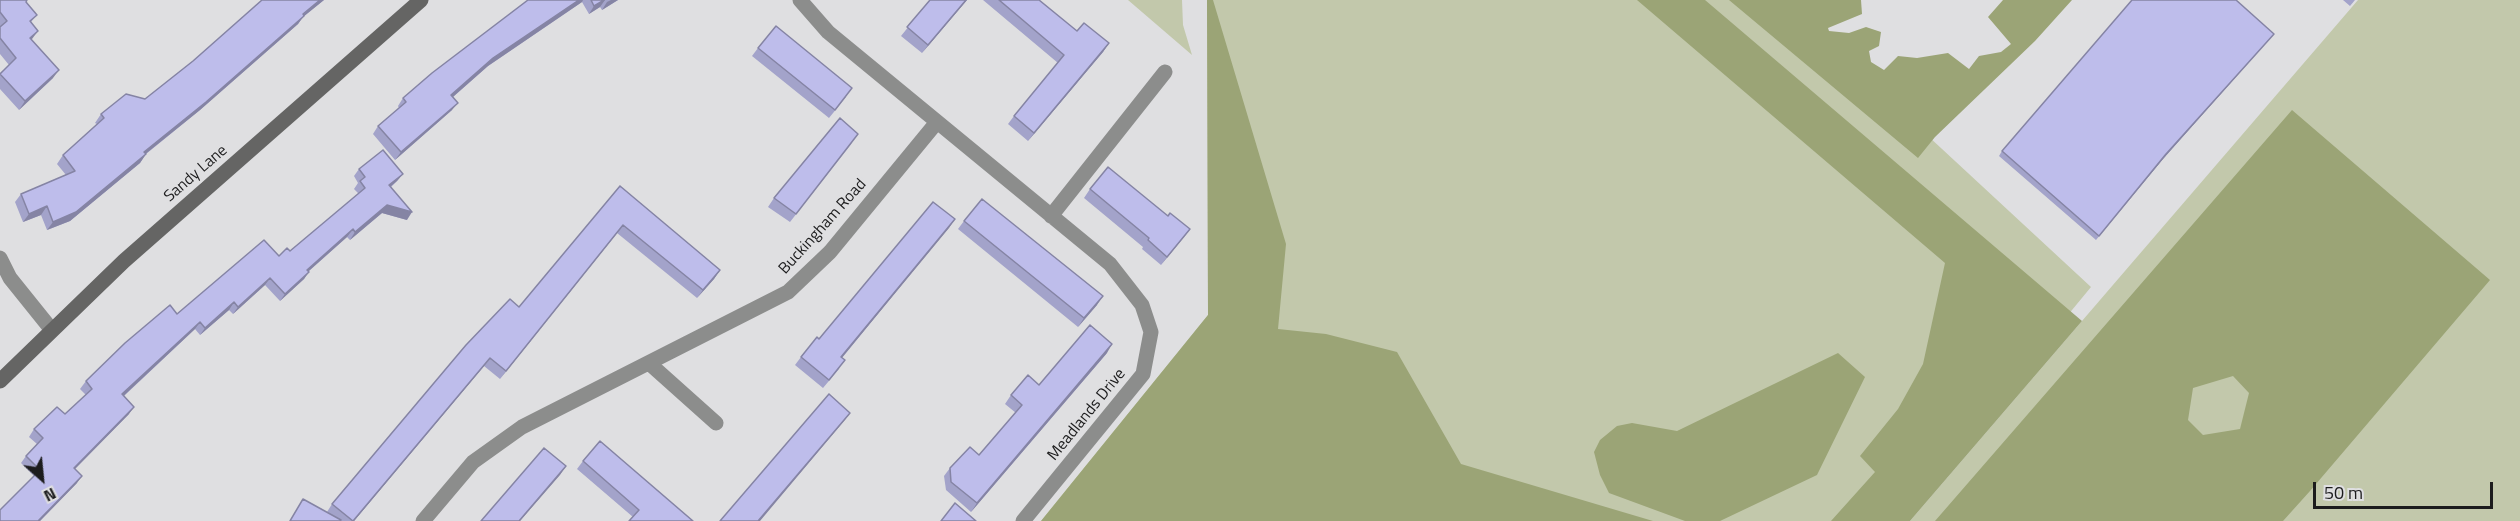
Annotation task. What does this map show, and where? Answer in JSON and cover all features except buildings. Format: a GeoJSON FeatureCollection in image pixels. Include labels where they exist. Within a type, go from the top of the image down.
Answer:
{"type":"FeatureCollection","features":[{"type":"Feature","properties":{"kind":"street","name":"Sandy Lane"},"geometry":{"type":"LineString","coordinates":[[0,381],[51,329],[124,261],[421,0]]}},
{"type":"Feature","properties":{"kind":"street","name":"Meadlands Drive"},"geometry":{"type":"LineString","coordinates":[[800,0],[828,32],[1110,264],[1142,305],[1151,332],[1143,374],[1023,521]]}},
{"type":"Feature","properties":{"kind":"street"},"geometry":{"type":"LineString","coordinates":[[1051,216],[1165,72]]}},
{"type":"Feature","properties":{"kind":"street","name":"Buckingham Road"},"geometry":{"type":"LineString","coordinates":[[423,521],[473,462],[522,428],[788,292],[830,252],[937,122]]}},
{"type":"Feature","properties":{"kind":"street"},"geometry":{"type":"LineString","coordinates":[[0,258],[10,278],[51,329]]}},
{"type":"Feature","properties":{"kind":"street"},"geometry":{"type":"LineString","coordinates":[[650,364],[716,423]]}},
{"type":"Feature","properties":{"kind":"green space"},"geometry":{"type":"Polygon","coordinates":[[[1128,0],[1182,0],[1183,25],[1192,55],[1128,0]]]}},
{"type":"Feature","properties":{"kind":"green space"},"geometry":{"type":"Polygon","coordinates":[[[1207,0],[1769,0],[1928,136],[2091,287],[1898,521],[1041,521],[1208,315],[1207,0]]]}},
{"type":"Feature","properties":{"kind":"green space"},"geometry":{"type":"Polygon","coordinates":[[[1207,0],[1213,0],[1286,244],[1278,329],[1326,334],[1397,352],[1461,464],[1653,521],[1041,521],[1208,315],[1207,0]]]}},
{"type":"Feature","properties":{"kind":"green space"},"geometry":{"type":"Polygon","coordinates":[[[1637,0],[1705,0],[2082,321],[1910,521],[1831,521],[1875,472],[1860,456],[1898,409],[1923,364],[1945,263],[1637,0]]]}},
{"type":"Feature","properties":{"kind":"green space"},"geometry":{"type":"Polygon","coordinates":[[[1729,0],[1861,0],[1862,14],[1828,28],[1829,31],[1849,33],[1866,27],[1881,32],[1879,46],[1869,51],[1871,62],[1884,70],[1898,56],[1917,58],[1948,53],[1969,69],[1979,56],[2001,52],[2011,44],[1988,17],[2003,0],[2072,0],[2035,41],[1935,137],[1918,158],[1729,0]]]}},
{"type":"Feature","properties":{"kind":"green space"},"geometry":{"type":"Polygon","coordinates":[[[2358,0],[2520,0],[2520,521],[1910,521],[2358,0]]]}},
{"type":"Feature","properties":{"kind":"green space"},"geometry":{"type":"Polygon","coordinates":[[[2292,110],[2490,280],[2283,521],[1935,521],[2292,110]],[[2233,376],[2193,388],[2188,420],[2203,435],[2240,429],[2249,393],[2233,376]]]}},
{"type":"Feature","properties":{"kind":"green space"},"geometry":{"type":"Polygon","coordinates":[[[1838,353],[1865,377],[1817,475],[1720,521],[1685,521],[1609,493],[1600,475],[1594,452],[1600,440],[1617,426],[1632,423],[1677,431],[1838,353]]]}}]}
